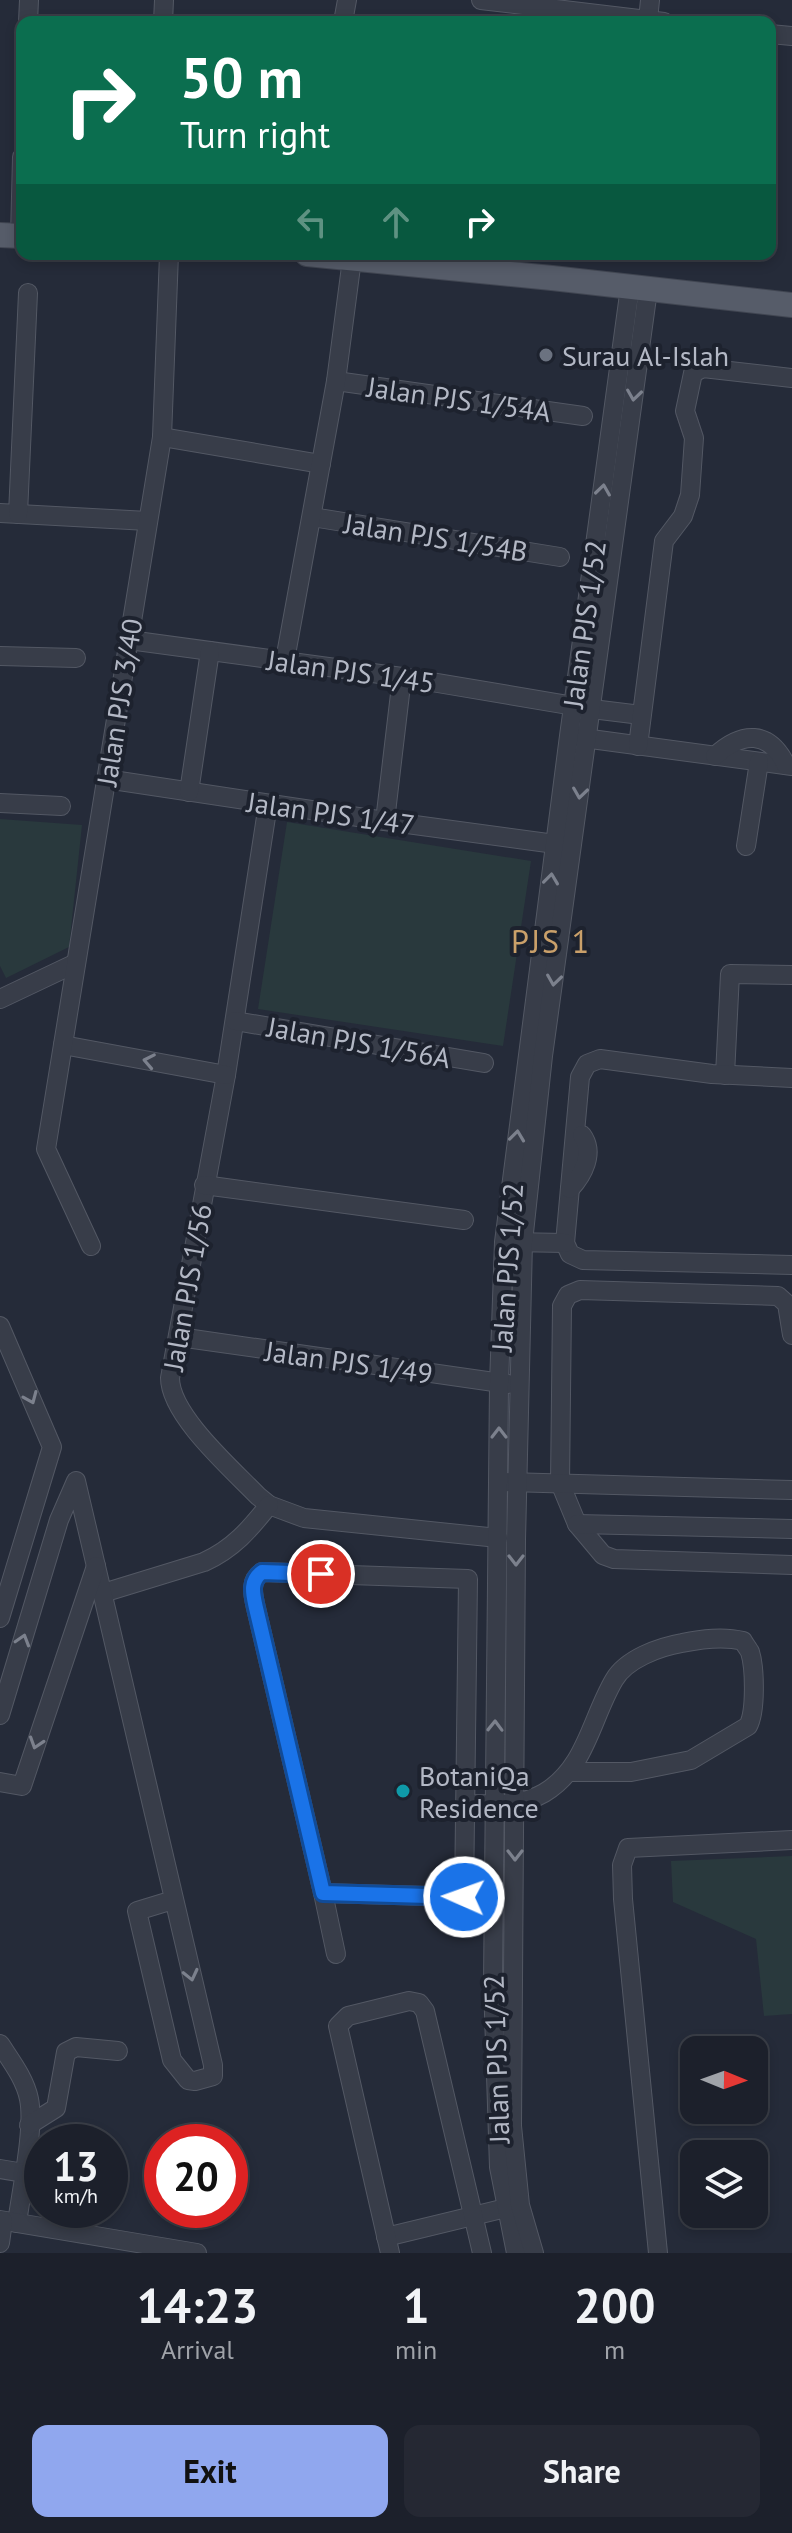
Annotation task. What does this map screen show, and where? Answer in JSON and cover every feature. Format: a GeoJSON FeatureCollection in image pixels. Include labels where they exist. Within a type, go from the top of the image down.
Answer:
{"type":"FeatureCollection","features":[{"type":"Feature","properties":{"kind":"main road"},"geometry":{"type":"LineString","coordinates":[[383,260],[475,263],[639,289],[792,305]]}},
{"type":"Feature","properties":{"kind":"street"},"geometry":{"type":"LineString","coordinates":[[481,0],[614,16]]}},
{"type":"Feature","properties":{"kind":"street"},"geometry":{"type":"LineString","coordinates":[[503,16],[504,3]]}},
{"type":"Feature","properties":{"kind":"street","name":"Jalan PJS 3/40"},"geometry":{"type":"LineString","coordinates":[[91,1246],[46,1149],[162,437],[169,260]]}},
{"type":"Feature","properties":{"kind":"street"},"geometry":{"type":"LineString","coordinates":[[285,660],[336,381],[352,260]]}},
{"type":"Feature","properties":{"kind":"street","name":"Jalan PJS 1/52"},"geometry":{"type":"LineString","coordinates":[[534,2253],[499,2167],[493,1983],[498,1538],[519,1385],[514,1242],[543,1056],[578,738],[639,289]]}},
{"type":"Feature","properties":{"kind":"street"},"geometry":{"type":"LineString","coordinates":[[28,293],[9,513],[148,521]]}},
{"type":"Feature","properties":{"kind":"street"},"geometry":{"type":"LineString","coordinates":[[638,746],[664,541],[683,516],[690,495],[694,438],[685,411],[693,373],[703,368],[792,378]]}},
{"type":"Feature","properties":{"kind":"street","name":"Jalan PJS 1/54A"},"geometry":{"type":"LineString","coordinates":[[336,381],[583,416]]}},
{"type":"Feature","properties":{"kind":"street"},"geometry":{"type":"LineString","coordinates":[[162,437],[321,464]]}},
{"type":"Feature","properties":{"kind":"street","name":"Jalan PJS 1/54B"},"geometry":{"type":"LineString","coordinates":[[312,517],[560,557]]}},
{"type":"Feature","properties":{"kind":"street","name":"Jalan PJS 1/45"},"geometry":{"type":"LineString","coordinates":[[129,640],[402,677],[641,715]]}},
{"type":"Feature","properties":{"kind":"street"},"geometry":{"type":"LineString","coordinates":[[189,792],[210,651]]}},
{"type":"Feature","properties":{"kind":"street"},"geometry":{"type":"LineString","coordinates":[[0,656],[76,658]]}},
{"type":"Feature","properties":{"kind":"street"},"geometry":{"type":"LineString","coordinates":[[385,821],[402,677]]}},
{"type":"Feature","properties":{"kind":"street"},"geometry":{"type":"LineString","coordinates":[[715,756],[725,746],[757,737],[769,742],[789,765]]}},
{"type":"Feature","properties":{"kind":"street"},"geometry":{"type":"LineString","coordinates":[[578,738],[789,765]]}},
{"type":"Feature","properties":{"kind":"street","name":"Jalan PJS 1/52"},"geometry":{"type":"LineString","coordinates":[[516,2253],[512,2126],[515,1804],[508,1482],[499,1384],[555,844],[578,738]]}},
{"type":"Feature","properties":{"kind":"street"},"geometry":{"type":"LineString","coordinates":[[746,846],[759,762]]}},
{"type":"Feature","properties":{"kind":"street","name":"Jalan PJS 1/47"},"geometry":{"type":"LineString","coordinates":[[106,779],[555,844]]}},
{"type":"Feature","properties":{"kind":"street"},"geometry":{"type":"LineString","coordinates":[[0,803],[61,806]]}},
{"type":"Feature","properties":{"kind":"street","name":"Jalan PJS 1/56"},"geometry":{"type":"LineString","coordinates":[[268,804],[226,1075],[170,1382],[181,1413],[269,1505],[304,1518],[498,1538]]}},
{"type":"Feature","properties":{"kind":"street"},"geometry":{"type":"LineString","coordinates":[[0,999],[76,963]]}},
{"type":"Feature","properties":{"kind":"street"},"geometry":{"type":"LineString","coordinates":[[718,1075],[730,974],[792,975]]}},
{"type":"Feature","properties":{"kind":"street","name":"Jalan PJS 1/56A"},"geometry":{"type":"LineString","coordinates":[[235,1021],[484,1063]]}},
{"type":"Feature","properties":{"kind":"street"},"geometry":{"type":"LineString","coordinates":[[63,1045],[226,1075]]}},
{"type":"Feature","properties":{"kind":"street"},"geometry":{"type":"LineString","coordinates":[[792,1078],[718,1075],[593,1060],[582,1070],[565,1243],[570,1254],[583,1260],[792,1265]]}},
{"type":"Feature","properties":{"kind":"street"},"geometry":{"type":"LineString","coordinates":[[204,1185],[464,1220]]}},
{"type":"Feature","properties":{"kind":"street"},"geometry":{"type":"LineString","coordinates":[[514,1242],[565,1243]]}},
{"type":"Feature","properties":{"kind":"street"},"geometry":{"type":"LineString","coordinates":[[792,1335],[787,1304],[778,1296],[580,1290],[568,1295],[562,1306],[560,1483],[577,1524],[603,1555],[614,1559],[792,1565]]}},
{"type":"Feature","properties":{"kind":"street","name":"Jalan PJS 1/49"},"geometry":{"type":"LineString","coordinates":[[179,1337],[519,1385]]}},
{"type":"Feature","properties":{"kind":"street"},"geometry":{"type":"LineString","coordinates":[[0,1618],[9,1561],[52,1447],[3,1339]]}},
{"type":"Feature","properties":{"kind":"street"},"geometry":{"type":"LineString","coordinates":[[0,1715],[59,1520],[76,1481],[213,2065],[213,2076],[195,2081],[188,2080],[172,2060],[137,1911],[173,1900]]}},
{"type":"Feature","properties":{"kind":"street"},"geometry":{"type":"LineString","coordinates":[[508,1482],[792,1490]]}},
{"type":"Feature","properties":{"kind":"street"},"geometry":{"type":"LineString","coordinates":[[103,1593],[219,1555],[231,1548],[269,1505]]}},
{"type":"Feature","properties":{"kind":"street"},"geometry":{"type":"LineString","coordinates":[[577,1524],[792,1529]]}},
{"type":"Feature","properties":{"kind":"street"},"geometry":{"type":"LineString","coordinates":[[0,1782],[22,1786],[97,1563]]}},
{"type":"Feature","properties":{"kind":"street"},"geometry":{"type":"LineString","coordinates":[[323,1893],[464,1897],[468,1579],[262,1572],[252,1585],[336,1954]]}},
{"type":"Feature","properties":{"kind":"street"},"geometry":{"type":"LineString","coordinates":[[466,1804],[515,1804],[543,1793],[569,1772],[588,1741],[614,1679],[624,1669],[666,1645],[701,1639],[731,1638],[743,1641],[750,1651],[752,1682],[752,1712],[748,1726],[691,1760],[631,1772],[569,1772]]}},
{"type":"Feature","properties":{"kind":"street"},"geometry":{"type":"LineString","coordinates":[[658,2253],[622,1865],[628,1848],[792,1840]]}},
{"type":"Feature","properties":{"kind":"street"},"geometry":{"type":"LineString","coordinates":[[482,2253],[473,2216],[425,2011],[419,2003],[409,2001],[348,2016],[338,2026],[388,2245],[473,2216],[513,2206]]}},
{"type":"Feature","properties":{"kind":"street"},"geometry":{"type":"LineString","coordinates":[[0,2044],[20,2075],[29,2099],[29,2124]]}},
{"type":"Feature","properties":{"kind":"street"},"geometry":{"type":"LineString","coordinates":[[31,2124],[56,2108],[66,2052],[76,2047],[118,2051]]}},
{"type":"Feature","properties":{"kind":"street"},"geometry":{"type":"LineString","coordinates":[[0,2169],[24,2173]]}},
{"type":"Feature","properties":{"kind":"street"},"geometry":{"type":"LineString","coordinates":[[0,2243],[7,2221],[24,2191]]}},
{"type":"Feature","properties":{"kind":"street"},"geometry":{"type":"LineString","coordinates":[[7,2221],[197,2253]]}},
{"type":"Feature","properties":{"kind":"shaded area"},"geometry":{"type":"Polygon","coordinates":[[[0,819],[82,825],[69,947],[6,978],[0,966],[0,819]]]}},
{"type":"Feature","properties":{"kind":"shaded area"},"geometry":{"type":"Polygon","coordinates":[[[287,822],[531,861],[503,1046],[258,1009],[287,822]]]}},
{"type":"Feature","properties":{"kind":"shaded area"},"geometry":{"type":"Polygon","coordinates":[[[792,1856],[792,2014],[764,2016],[756,1939],[673,1902],[671,1861],[792,1856]]]}},
{"type":"Feature","properties":{"kind":"place","name":"Surau Al-Islah"},"geometry":{"type":"Point","coordinates":[546,355]}},
{"type":"Feature","properties":{"kind":"place","name":"BotaniQa Residence"},"geometry":{"type":"Point","coordinates":[403,1791]}},
{"type":"Feature","properties":{"kind":"district","name":"PJS 1"},"geometry":{"type":"Point","coordinates":[551,941]}},
{"type":"Feature","properties":{"kind":"route"},"geometry":{"type":"LineString","coordinates":[[321,1574],[262,1572],[252,1585],[323,1893],[464,1897]]}}]}
